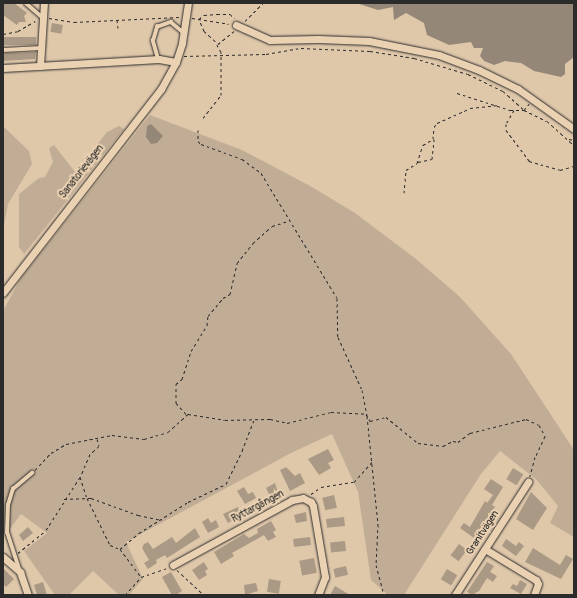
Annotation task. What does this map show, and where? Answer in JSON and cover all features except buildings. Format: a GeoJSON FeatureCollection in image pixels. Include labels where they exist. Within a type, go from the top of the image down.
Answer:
{"type":"FeatureCollection","features":[{"type":"Feature","properties":{"kind":"street"},"geometry":{"type":"LineString","coordinates":[[40,66],[44,3]]}},
{"type":"Feature","properties":{"kind":"street","name":"Sanatorievägen"},"geometry":{"type":"LineString","coordinates":[[3,294],[160,89],[177,59],[188,3]]}},
{"type":"Feature","properties":{"kind":"street"},"geometry":{"type":"LineString","coordinates":[[238,25],[270,40],[346,39],[425,51],[479,70],[532,99],[574,129]]}},
{"type":"Feature","properties":{"kind":"street"},"geometry":{"type":"LineString","coordinates":[[3,68],[177,59]]}},
{"type":"Feature","properties":{"kind":"street","name":"Granitvägen"},"geometry":{"type":"LineString","coordinates":[[455,595],[528,482]]}},
{"type":"Feature","properties":{"kind":"street","name":"Ryttargången"},"geometry":{"type":"LineString","coordinates":[[173,565],[292,500],[303,498],[310,501]]}},
{"type":"Feature","properties":{"kind":"street"},"geometry":{"type":"LineString","coordinates":[[310,501],[313,506],[325,577],[318,595]]}},
{"type":"Feature","properties":{"kind":"street"},"geometry":{"type":"LineString","coordinates":[[485,549],[536,580],[538,584],[534,595]]}},
{"type":"Feature","properties":{"kind":"street"},"geometry":{"type":"LineString","coordinates":[[3,557],[20,572],[28,595]]}},
{"type":"Feature","properties":{"kind":"lane"},"geometry":{"type":"LineString","coordinates":[[26,3],[42,17]]}},
{"type":"Feature","properties":{"kind":"lane"},"geometry":{"type":"LineString","coordinates":[[159,59],[153,41],[157,27],[171,22],[183,32]]}},
{"type":"Feature","properties":{"kind":"lane"},"geometry":{"type":"LineString","coordinates":[[3,50],[41,48]]}},
{"type":"Feature","properties":{"kind":"lane"},"geometry":{"type":"LineString","coordinates":[[20,572],[6,527],[10,495],[16,485],[32,473]]}},
{"type":"Feature","properties":{"kind":"path"},"geometry":{"type":"LineString","coordinates":[[199,19],[204,15],[230,14],[238,25]]}},
{"type":"Feature","properties":{"kind":"path"},"geometry":{"type":"LineString","coordinates":[[3,34],[23,29],[42,17],[74,22],[185,17],[238,25]]}},
{"type":"Feature","properties":{"kind":"path"},"geometry":{"type":"LineString","coordinates":[[199,19],[204,31],[218,45],[221,56],[221,95],[203,118]]}},
{"type":"Feature","properties":{"kind":"path"},"geometry":{"type":"LineString","coordinates":[[117,20],[118,28]]}},
{"type":"Feature","properties":{"kind":"path"},"geometry":{"type":"LineString","coordinates":[[177,59],[292,52],[300,48],[392,53],[436,63],[468,74],[503,91],[524,110],[547,121],[574,145]]}},
{"type":"Feature","properties":{"kind":"path"},"geometry":{"type":"LineString","coordinates":[[457,93],[514,110],[524,110]]}},
{"type":"Feature","properties":{"kind":"path"},"geometry":{"type":"LineString","coordinates":[[524,110],[532,99]]}},
{"type":"Feature","properties":{"kind":"path"},"geometry":{"type":"LineString","coordinates":[[404,193],[406,170],[417,162],[432,159],[434,127],[448,116],[470,108],[497,105]]}},
{"type":"Feature","properties":{"kind":"path"},"geometry":{"type":"LineString","coordinates":[[514,110],[506,124],[506,130],[529,161],[560,170],[574,166]]}},
{"type":"Feature","properties":{"kind":"path"},"geometry":{"type":"LineString","coordinates":[[198,130],[198,141],[201,144],[242,159],[261,172],[289,221],[302,238],[309,253],[337,298],[338,337],[362,390],[367,416],[378,524],[376,565],[384,595]]}},
{"type":"Feature","properties":{"kind":"path"},"geometry":{"type":"LineString","coordinates":[[417,162],[423,145],[433,139]]}},
{"type":"Feature","properties":{"kind":"path"},"geometry":{"type":"LineString","coordinates":[[568,139],[574,140]]}},
{"type":"Feature","properties":{"kind":"path"},"geometry":{"type":"LineString","coordinates":[[289,221],[272,226],[253,244],[237,264],[230,294],[223,298],[208,316],[207,325],[191,351],[182,379],[176,384],[176,403],[187,415],[225,420],[270,419],[287,423],[331,412],[367,416],[370,420],[386,417],[418,443],[443,446],[453,441],[458,442],[470,433],[526,419],[539,425],[545,436],[535,457],[528,482]]}},
{"type":"Feature","properties":{"kind":"path"},"geometry":{"type":"LineString","coordinates":[[32,473],[51,453],[66,444],[112,435],[144,439],[168,432],[187,415]]}},
{"type":"Feature","properties":{"kind":"path"},"geometry":{"type":"LineString","coordinates":[[120,549],[139,533],[188,502],[226,484],[245,444],[254,419]]}},
{"type":"Feature","properties":{"kind":"path"},"geometry":{"type":"LineString","coordinates":[[15,554],[46,530],[64,499],[80,477],[90,454],[99,446],[97,438]]}},
{"type":"Feature","properties":{"kind":"path"},"geometry":{"type":"LineString","coordinates":[[310,501],[311,492],[320,487],[354,482],[372,462]]}},
{"type":"Feature","properties":{"kind":"path"},"geometry":{"type":"LineString","coordinates":[[80,477],[87,498],[110,545],[120,549],[141,577]]}},
{"type":"Feature","properties":{"kind":"path"},"geometry":{"type":"LineString","coordinates":[[64,499],[87,498],[138,516],[161,520]]}},
{"type":"Feature","properties":{"kind":"path"},"geometry":{"type":"LineString","coordinates":[[126,595],[141,577],[152,575],[173,565],[180,575],[204,595]]}},
{"type":"Feature","properties":{"kind":"shaded area"},"geometry":{"type":"Polygon","coordinates":[[[356,3],[574,3],[574,57],[565,64],[565,74],[561,77],[534,71],[521,63],[505,61],[494,65],[484,61],[480,56],[483,48],[474,48],[471,42],[449,45],[427,35],[424,23],[406,13],[394,20],[393,7],[378,10],[356,3]]]}},
{"type":"Feature","properties":{"kind":"shaded area"},"geometry":{"type":"Polygon","coordinates":[[[150,115],[242,150],[312,187],[355,213],[416,259],[460,297],[511,354],[574,450],[574,537],[550,523],[558,506],[536,479],[500,451],[481,474],[404,595],[388,595],[371,580],[358,492],[332,434],[291,453],[126,542],[143,579],[129,595],[119,595],[93,571],[69,595],[55,595],[24,551],[47,533],[21,514],[9,530],[3,522],[3,311],[21,278],[150,115]]]}},
{"type":"Feature","properties":{"kind":"shaded area"},"geometry":{"type":"Polygon","coordinates":[[[151,124],[163,136],[157,143],[151,144],[146,137],[147,126],[151,124]]]}},
{"type":"Feature","properties":{"kind":"shaded area"},"geometry":{"type":"Polygon","coordinates":[[[3,126],[29,151],[32,164],[8,204],[3,230],[3,126]]]}},
{"type":"Feature","properties":{"kind":"shaded area"},"geometry":{"type":"Polygon","coordinates":[[[119,126],[124,129],[24,254],[19,247],[19,194],[39,178],[45,177],[53,162],[49,148],[54,145],[75,172],[107,132],[119,126]]]}}]}
